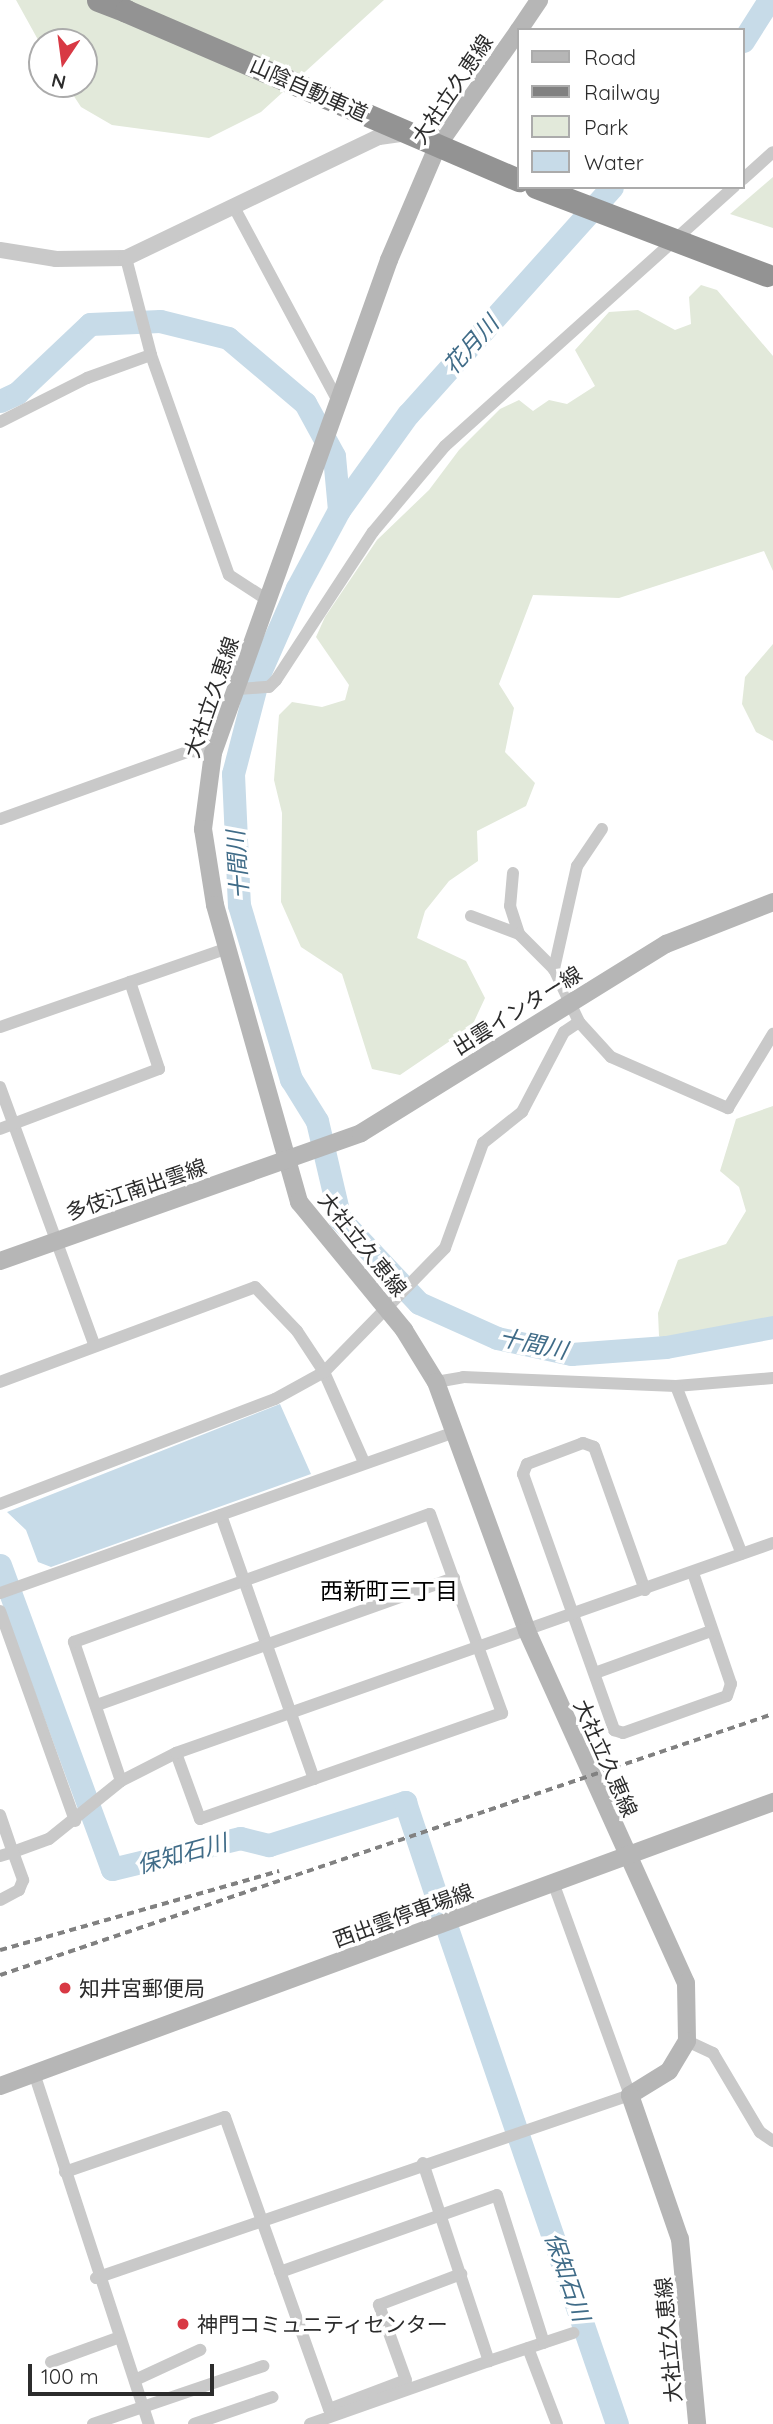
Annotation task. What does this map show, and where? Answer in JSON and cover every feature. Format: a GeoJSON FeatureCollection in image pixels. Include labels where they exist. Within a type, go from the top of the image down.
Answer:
{"type":"FeatureCollection","features":[{"type":"Feature","properties":{"kind":"highway","name":"山陰自動車道"},"geometry":{"type":"LineString","coordinates":[[99,0],[124,5],[518,172]]}},
{"type":"Feature","properties":{"kind":"highway","name":"山陰自動車道"},"geometry":{"type":"LineString","coordinates":[[124,5],[518,180]]}},
{"type":"Feature","properties":{"kind":"highway"},"geometry":{"type":"LineString","coordinates":[[542,189],[770,272]]}},
{"type":"Feature","properties":{"kind":"highway"},"geometry":{"type":"LineString","coordinates":[[561,189],[770,272]]}},
{"type":"Feature","properties":{"kind":"main road","name":"大社立久恵線"},"geometry":{"type":"LineString","coordinates":[[520,28],[539,0]]}},
{"type":"Feature","properties":{"kind":"main road","name":"大社立久恵線"},"geometry":{"type":"LineString","coordinates":[[518,31],[438,145],[389,260],[330,436],[213,753],[203,829],[228,948],[287,1160],[315,1229],[389,1311],[436,1382],[527,1632],[626,1859],[686,1983],[687,2041]]}},
{"type":"Feature","properties":{"kind":"main road","name":"出雲インター線"},"geometry":{"type":"LineString","coordinates":[[287,1160],[344,1139],[666,944],[773,902]]}},
{"type":"Feature","properties":{"kind":"main road","name":"多伎江南出雲線"},"geometry":{"type":"LineString","coordinates":[[0,1261],[287,1160]]}},
{"type":"Feature","properties":{"kind":"main road","name":"西出雲停車場線"},"geometry":{"type":"LineString","coordinates":[[41,2071],[626,1859],[773,1802]]}},
{"type":"Feature","properties":{"kind":"main road"},"geometry":{"type":"LineString","coordinates":[[630,2095],[669,2071],[687,2041]]}},
{"type":"Feature","properties":{"kind":"main road"},"geometry":{"type":"LineString","coordinates":[[0,2086],[41,2071]]}},
{"type":"Feature","properties":{"kind":"main road","name":"大社立久恵線"},"geometry":{"type":"LineString","coordinates":[[630,2095],[680,2239],[697,2424]]}},
{"type":"Feature","properties":{"kind":"street"},"geometry":{"type":"LineString","coordinates":[[0,250],[56,260],[126,258],[235,209],[379,137],[412,134],[438,145]]}},
{"type":"Feature","properties":{"kind":"street"},"geometry":{"type":"LineString","coordinates":[[745,177],[773,152]]}},
{"type":"Feature","properties":{"kind":"street"},"geometry":{"type":"LineString","coordinates":[[238,689],[269,687],[276,680],[373,533],[444,446],[732,189]]}},
{"type":"Feature","properties":{"kind":"street"},"geometry":{"type":"LineString","coordinates":[[235,209],[340,405]]}},
{"type":"Feature","properties":{"kind":"street"},"geometry":{"type":"LineString","coordinates":[[126,258],[151,355],[229,575],[269,601]]}},
{"type":"Feature","properties":{"kind":"street"},"geometry":{"type":"LineString","coordinates":[[0,422],[87,378],[151,355]]}},
{"type":"Feature","properties":{"kind":"street"},"geometry":{"type":"LineString","coordinates":[[0,819],[190,751],[213,753]]}},
{"type":"Feature","properties":{"kind":"street"},"geometry":{"type":"LineString","coordinates":[[554,969],[577,866],[602,829]]}},
{"type":"Feature","properties":{"kind":"street"},"geometry":{"type":"LineString","coordinates":[[513,873],[510,906],[519,934]]}},
{"type":"Feature","properties":{"kind":"street"},"geometry":{"type":"LineString","coordinates":[[471,916],[519,934],[554,969],[579,1022],[611,1057],[728,1108],[773,1034]]}},
{"type":"Feature","properties":{"kind":"street"},"geometry":{"type":"LineString","coordinates":[[0,1027],[228,948]]}},
{"type":"Feature","properties":{"kind":"street"},"geometry":{"type":"LineString","coordinates":[[0,1129],[159,1069],[130,982]]}},
{"type":"Feature","properties":{"kind":"street"},"geometry":{"type":"LineString","coordinates":[[0,1504],[275,1399],[324,1372],[389,1311],[445,1248],[483,1143],[522,1112],[564,1032],[579,1022]]}},
{"type":"Feature","properties":{"kind":"street"},"geometry":{"type":"LineString","coordinates":[[0,1087],[95,1346]]}},
{"type":"Feature","properties":{"kind":"street"},"geometry":{"type":"LineString","coordinates":[[0,1382],[254,1287],[297,1331],[324,1372],[363,1460]]}},
{"type":"Feature","properties":{"kind":"street"},"geometry":{"type":"LineString","coordinates":[[436,1382],[463,1377],[676,1386],[773,1378]]}},
{"type":"Feature","properties":{"kind":"street"},"geometry":{"type":"LineString","coordinates":[[676,1386],[742,1554]]}},
{"type":"Feature","properties":{"kind":"street"},"geometry":{"type":"LineString","coordinates":[[0,1593],[220,1516],[363,1460],[454,1432]]}},
{"type":"Feature","properties":{"kind":"street"},"geometry":{"type":"LineString","coordinates":[[645,1590],[594,1447],[583,1443],[538,1460],[523,1474],[614,1730],[624,1733],[727,1696],[731,1684],[693,1573]]}},
{"type":"Feature","properties":{"kind":"street"},"geometry":{"type":"LineString","coordinates":[[121,1781],[74,1642],[243,1579],[430,1514],[502,1713],[200,1819],[176,1753]]}},
{"type":"Feature","properties":{"kind":"street"},"geometry":{"type":"LineString","coordinates":[[220,1516],[314,1779]]}},
{"type":"Feature","properties":{"kind":"street"},"geometry":{"type":"LineString","coordinates":[[0,1856],[75,1821],[121,1781],[176,1753],[289,1711],[573,1616],[773,1543]]}},
{"type":"Feature","properties":{"kind":"street"},"geometry":{"type":"LineString","coordinates":[[97,1705],[454,1578]]}},
{"type":"Feature","properties":{"kind":"street"},"geometry":{"type":"LineString","coordinates":[[0,1611],[75,1821]]}},
{"type":"Feature","properties":{"kind":"street"},"geometry":{"type":"LineString","coordinates":[[595,1673],[711,1631]]}},
{"type":"Feature","properties":{"kind":"street"},"geometry":{"type":"LineString","coordinates":[[0,1815],[23,1880],[19,1890],[0,1899]]}},
{"type":"Feature","properties":{"kind":"street"},"geometry":{"type":"LineString","coordinates":[[96,2278],[423,2163],[630,2095],[554,1885]]}},
{"type":"Feature","properties":{"kind":"street"},"geometry":{"type":"LineString","coordinates":[[687,2041],[713,2053],[760,2132],[773,2141]]}},
{"type":"Feature","properties":{"kind":"street"},"geometry":{"type":"LineString","coordinates":[[41,2071],[65,2172],[96,2278],[120,2337],[149,2424]]}},
{"type":"Feature","properties":{"kind":"street"},"geometry":{"type":"LineString","coordinates":[[65,2172],[225,2117],[329,2409],[338,2410],[573,2333]]}},
{"type":"Feature","properties":{"kind":"street"},"geometry":{"type":"LineString","coordinates":[[423,2163],[438,2215],[461,2274],[489,2361]]}},
{"type":"Feature","properties":{"kind":"street"},"geometry":{"type":"LineString","coordinates":[[280,2272],[497,2195],[544,2343]]}},
{"type":"Feature","properties":{"kind":"street"},"geometry":{"type":"LineString","coordinates":[[310,2424],[406,2380],[379,2305],[461,2274]]}},
{"type":"Feature","properties":{"kind":"street"},"geometry":{"type":"LineString","coordinates":[[51,2362],[120,2337]]}},
{"type":"Feature","properties":{"kind":"street"},"geometry":{"type":"LineString","coordinates":[[528,2348],[557,2424]]}},
{"type":"Feature","properties":{"kind":"street"},"geometry":{"type":"LineString","coordinates":[[135,2380],[200,2350]]}},
{"type":"Feature","properties":{"kind":"street"},"geometry":{"type":"LineString","coordinates":[[93,2424],[263,2366]]}},
{"type":"Feature","properties":{"kind":"street"},"geometry":{"type":"LineString","coordinates":[[194,2424],[274,2397]]}},
{"type":"Feature","properties":{"kind":"green space"},"geometry":{"type":"Polygon","coordinates":[[[16,0],[384,0],[261,112],[209,138],[112,125],[81,107],[75,98],[98,98],[98,28],[31,28],[16,0]]]}},
{"type":"Feature","properties":{"kind":"green space"},"geometry":{"type":"Polygon","coordinates":[[[773,177],[773,228],[730,214],[773,177]]]}},
{"type":"Feature","properties":{"kind":"green space"},"geometry":{"type":"Polygon","coordinates":[[[701,285],[717,290],[773,356],[773,571],[764,551],[619,598],[533,595],[499,684],[514,708],[505,752],[535,783],[526,806],[477,831],[478,861],[449,881],[425,911],[417,938],[466,961],[485,998],[472,1026],[400,1075],[372,1069],[342,974],[301,947],[281,902],[282,813],[274,780],[279,715],[292,702],[322,707],[345,700],[349,685],[316,637],[325,617],[377,540],[429,490],[459,450],[500,409],[519,400],[533,411],[549,400],[567,404],[595,386],[575,350],[609,312],[638,310],[675,330],[691,324],[689,297],[701,285]]]}},
{"type":"Feature","properties":{"kind":"green space"},"geometry":{"type":"Polygon","coordinates":[[[773,644],[773,741],[756,732],[742,704],[745,677],[773,644]]]}},
{"type":"Feature","properties":{"kind":"green space"},"geometry":{"type":"Polygon","coordinates":[[[773,1106],[773,1336],[677,1353],[659,1336],[658,1313],[678,1260],[726,1244],[746,1211],[739,1187],[720,1171],[736,1119],[773,1106]]]}},
{"type":"Feature","properties":{"kind":"water"},"geometry":{"type":"Polygon","coordinates":[[[280,1404],[311,1474],[51,1567],[38,1562],[26,1530],[7,1512],[280,1404]]]}},
{"type":"Feature","properties":{"kind":"waterway","name":"花月川"},"geometry":{"type":"LineString","coordinates":[[745,38],[769,0]]}},
{"type":"Feature","properties":{"kind":"waterway","name":"十間川"},"geometry":{"type":"LineString","coordinates":[[610,189],[408,414],[339,510],[297,588],[259,674],[233,774],[239,905],[291,1079],[317,1121],[340,1219],[419,1303],[497,1338],[571,1354],[666,1347],[773,1327]]}},
{"type":"Feature","properties":{"kind":"waterway","name":"十間川"},"geometry":{"type":"LineString","coordinates":[[0,401],[17,393],[90,324],[160,321],[228,338],[305,403],[334,456],[339,510]]}},
{"type":"Feature","properties":{"kind":"waterway","name":"保知石川"},"geometry":{"type":"LineString","coordinates":[[0,1565],[112,1869],[240,1838],[269,1845],[405,1802],[443,1916]]}},
{"type":"Feature","properties":{"kind":"waterway","name":"保知石川"},"geometry":{"type":"LineString","coordinates":[[448,1931],[617,2424]]}},
{"type":"Feature","properties":{"kind":"railway"},"geometry":{"type":"LineString","coordinates":[[0,1975],[773,1714]]}},
{"type":"Feature","properties":{"kind":"railway"},"geometry":{"type":"LineString","coordinates":[[0,1950],[279,1871]]}},
{"type":"Feature","properties":{"kind":"place","name":"知井宮郵便局"},"geometry":{"type":"Point","coordinates":[65,1988]}},
{"type":"Feature","properties":{"kind":"place","name":"神門コミュニティセンター"},"geometry":{"type":"Point","coordinates":[183,2324]}},
{"type":"Feature","properties":{"kind":"district","name":"西新町三丁目"},"geometry":{"type":"Point","coordinates":[389,1591]}}]}
